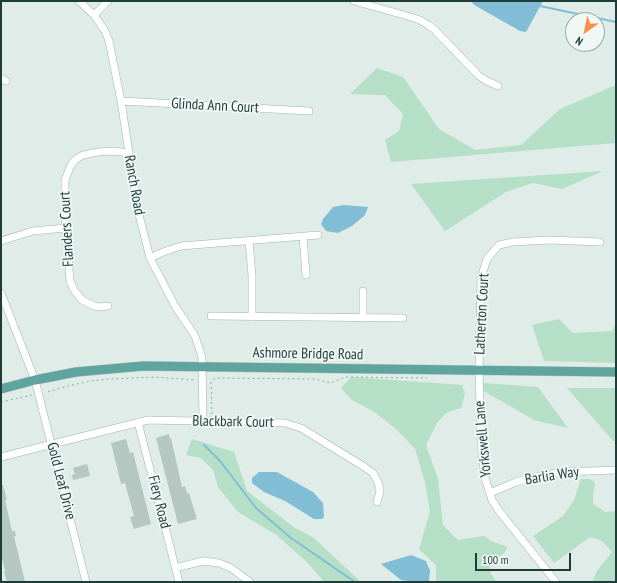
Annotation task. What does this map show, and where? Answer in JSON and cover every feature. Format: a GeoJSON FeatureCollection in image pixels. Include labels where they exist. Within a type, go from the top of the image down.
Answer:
{"type":"FeatureCollection","features":[{"type":"Feature","properties":{"kind":"main road","name":"Ashmore Bridge Road"},"geometry":{"type":"LineString","coordinates":[[1,389],[35,380],[76,372],[143,366],[616,372]]}},
{"type":"Feature","properties":{"kind":"street","name":"Ranch Road"},"geometry":{"type":"LineString","coordinates":[[79,1],[94,15],[105,31],[109,41],[121,101],[138,210],[150,258],[174,306],[195,336],[202,357],[203,421]]}},
{"type":"Feature","properties":{"kind":"street"},"geometry":{"type":"LineString","coordinates":[[94,15],[108,1]]}},
{"type":"Feature","properties":{"kind":"street"},"geometry":{"type":"LineString","coordinates":[[354,1],[420,20],[434,29],[478,75],[498,86]]}},
{"type":"Feature","properties":{"kind":"street","name":"Glinda Ann Court"},"geometry":{"type":"LineString","coordinates":[[121,101],[309,111]]}},
{"type":"Feature","properties":{"kind":"street","name":"Flanders Court"},"geometry":{"type":"LineString","coordinates":[[108,306],[100,307],[88,304],[77,296],[74,290],[69,274],[64,194],[65,180],[68,168],[73,162],[83,155],[112,151],[129,153]]}},
{"type":"Feature","properties":{"kind":"street"},"geometry":{"type":"LineString","coordinates":[[1,241],[33,231],[66,228]]}},
{"type":"Feature","properties":{"kind":"street"},"geometry":{"type":"LineString","coordinates":[[150,258],[181,246],[318,235]]}},
{"type":"Feature","properties":{"kind":"street"},"geometry":{"type":"LineString","coordinates":[[303,237],[306,274]]}},
{"type":"Feature","properties":{"kind":"street","name":"Latherton Court"},"geometry":{"type":"LineString","coordinates":[[479,370],[481,278],[487,259],[499,245],[513,242],[549,240],[600,242]]}},
{"type":"Feature","properties":{"kind":"street"},"geometry":{"type":"LineString","coordinates":[[248,241],[252,276],[252,317]]}},
{"type":"Feature","properties":{"kind":"street"},"geometry":{"type":"LineString","coordinates":[[363,291],[363,318]]}},
{"type":"Feature","properties":{"kind":"street","name":"Gold Leaf Drive"},"geometry":{"type":"LineString","coordinates":[[1,293],[35,380],[86,582]]}},
{"type":"Feature","properties":{"kind":"street"},"geometry":{"type":"LineString","coordinates":[[211,316],[403,318]]}},
{"type":"Feature","properties":{"kind":"street","name":"Yorkswell Lane"},"geometry":{"type":"LineString","coordinates":[[479,370],[485,478],[490,493],[499,511],[556,582]]}},
{"type":"Feature","properties":{"kind":"street","name":"Blackbark Court"},"geometry":{"type":"LineString","coordinates":[[1,457],[138,422],[154,420],[285,423],[301,428],[373,473],[378,482],[380,491],[377,502]]}},
{"type":"Feature","properties":{"kind":"street","name":"Fiery Road"},"geometry":{"type":"LineString","coordinates":[[138,422],[179,582]]}},
{"type":"Feature","properties":{"kind":"street","name":"Barlia Way"},"geometry":{"type":"LineString","coordinates":[[490,493],[516,482],[538,476],[563,472],[616,470]]}},
{"type":"Feature","properties":{"kind":"street"},"geometry":{"type":"LineString","coordinates":[[175,568],[203,561],[219,562],[231,568],[250,582]]}},
{"type":"Feature","properties":{"kind":"path"},"geometry":{"type":"LineString","coordinates":[[48,392],[68,386],[103,380],[153,377],[197,380]]}},
{"type":"Feature","properties":{"kind":"path"},"geometry":{"type":"LineString","coordinates":[[203,421],[212,415],[211,382],[217,378],[315,379],[330,383],[346,377],[427,378]]}},
{"type":"Feature","properties":{"kind":"path"},"geometry":{"type":"LineString","coordinates":[[1,402],[35,395]]}},
{"type":"Feature","properties":{"kind":"green space"},"geometry":{"type":"Polygon","coordinates":[[[377,68],[403,77],[439,129],[475,150],[521,145],[560,109],[616,85],[616,143],[391,162],[385,140],[399,131],[403,114],[385,95],[350,94],[377,68]]]}},
{"type":"Feature","properties":{"kind":"green space"},"geometry":{"type":"Polygon","coordinates":[[[603,171],[562,189],[533,183],[506,192],[445,231],[411,184],[603,171]]]}},
{"type":"Feature","properties":{"kind":"green space"},"geometry":{"type":"Polygon","coordinates":[[[559,319],[573,333],[612,331],[616,323],[616,363],[544,361],[532,325],[559,319]]]}},
{"type":"Feature","properties":{"kind":"green space"},"geometry":{"type":"Polygon","coordinates":[[[351,377],[462,385],[465,393],[461,408],[446,413],[437,423],[426,445],[438,479],[443,525],[458,540],[484,536],[491,541],[508,547],[504,553],[489,565],[491,574],[497,582],[436,582],[436,565],[419,549],[430,512],[425,482],[415,449],[396,429],[373,411],[352,400],[341,388],[351,377]]]}},
{"type":"Feature","properties":{"kind":"green space"},"geometry":{"type":"Polygon","coordinates":[[[483,383],[538,387],[568,428],[534,420],[484,391],[483,383]]]}},
{"type":"Feature","properties":{"kind":"green space"},"geometry":{"type":"Polygon","coordinates":[[[567,388],[616,388],[616,441],[613,441],[567,388]]]}},
{"type":"Feature","properties":{"kind":"green space"},"geometry":{"type":"Polygon","coordinates":[[[192,439],[234,452],[247,491],[295,528],[314,538],[361,582],[324,582],[307,562],[275,534],[238,512],[218,487],[213,470],[201,458],[186,455],[192,439]]]}},
{"type":"Feature","properties":{"kind":"green space"},"geometry":{"type":"Polygon","coordinates":[[[581,479],[590,479],[595,483],[593,504],[605,512],[616,511],[616,582],[592,582],[597,571],[612,552],[602,541],[590,537],[554,563],[533,536],[563,516],[574,500],[581,479]]]}},
{"type":"Feature","properties":{"kind":"water"},"geometry":{"type":"Polygon","coordinates":[[[470,1],[543,1],[526,32],[520,31],[476,6],[470,1]]]}},
{"type":"Feature","properties":{"kind":"water"},"geometry":{"type":"Polygon","coordinates":[[[344,205],[368,207],[365,215],[352,226],[338,233],[326,231],[321,224],[323,219],[333,207],[344,205]]]}},
{"type":"Feature","properties":{"kind":"water"},"geometry":{"type":"Polygon","coordinates":[[[259,472],[277,472],[313,492],[323,503],[324,517],[322,519],[314,519],[285,501],[264,492],[252,483],[252,478],[259,472]]]}},
{"type":"Feature","properties":{"kind":"water"},"geometry":{"type":"Polygon","coordinates":[[[411,555],[426,561],[430,571],[429,581],[416,582],[401,580],[381,564],[411,555]]]}},
{"type":"Feature","properties":{"kind":"building"},"geometry":{"type":"Polygon","coordinates":[[[169,434],[182,487],[185,486],[187,493],[189,493],[197,519],[178,524],[156,438],[169,434]]]}},
{"type":"Feature","properties":{"kind":"building"},"geometry":{"type":"Polygon","coordinates":[[[126,439],[130,453],[133,452],[151,524],[134,529],[130,517],[134,516],[125,483],[121,484],[111,443],[126,439]]]}},
{"type":"Feature","properties":{"kind":"building"},"geometry":{"type":"Polygon","coordinates":[[[87,464],[90,476],[73,480],[72,475],[75,474],[73,468],[87,464]]]}},
{"type":"Feature","properties":{"kind":"building"},"geometry":{"type":"Polygon","coordinates":[[[1,485],[3,485],[7,500],[5,500],[12,531],[15,531],[16,536],[14,536],[25,582],[7,582],[4,571],[1,554],[1,485]]]}},
{"type":"Feature","properties":{"kind":"waterway"},"geometry":{"type":"LineString","coordinates":[[540,6],[616,22]]}},
{"type":"Feature","properties":{"kind":"waterway"},"geometry":{"type":"LineString","coordinates":[[204,445],[220,461],[256,508],[291,538],[355,582]]}}]}
